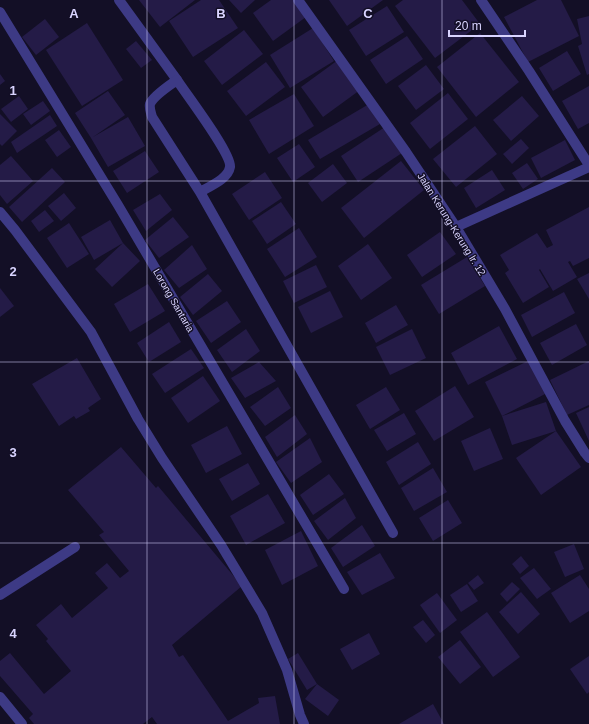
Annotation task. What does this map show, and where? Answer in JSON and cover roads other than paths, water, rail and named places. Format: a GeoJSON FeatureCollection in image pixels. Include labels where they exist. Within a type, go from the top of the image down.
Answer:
{"type":"FeatureCollection","features":[{"type":"Feature","properties":{"kind":"street"},"geometry":{"type":"LineString","coordinates":[[120,0],[218,140],[230,162],[229,170],[224,178],[200,192]]}},
{"type":"Feature","properties":{"kind":"street","name":"Jalan Kerung-Kerung lr. 12"},"geometry":{"type":"LineString","coordinates":[[298,0],[406,152],[456,228],[505,309],[565,421],[589,458]]}},
{"type":"Feature","properties":{"kind":"street"},"geometry":{"type":"LineString","coordinates":[[456,228],[589,166],[529,71],[481,0]]}},
{"type":"Feature","properties":{"kind":"street","name":"Lorong Santaria"},"geometry":{"type":"LineString","coordinates":[[0,12],[118,205],[344,589]]}},
{"type":"Feature","properties":{"kind":"street"},"geometry":{"type":"LineString","coordinates":[[177,80],[164,89],[150,103],[150,110],[156,123],[200,192],[393,533]]}},
{"type":"Feature","properties":{"kind":"street"},"geometry":{"type":"LineString","coordinates":[[0,212],[91,332],[138,419],[162,458],[221,545],[262,613],[287,670],[304,724]]}},
{"type":"Feature","properties":{"kind":"street"},"geometry":{"type":"LineString","coordinates":[[0,595],[75,547]]}},
{"type":"Feature","properties":{"kind":"street"},"geometry":{"type":"LineString","coordinates":[[0,697],[22,724]]}}]}
